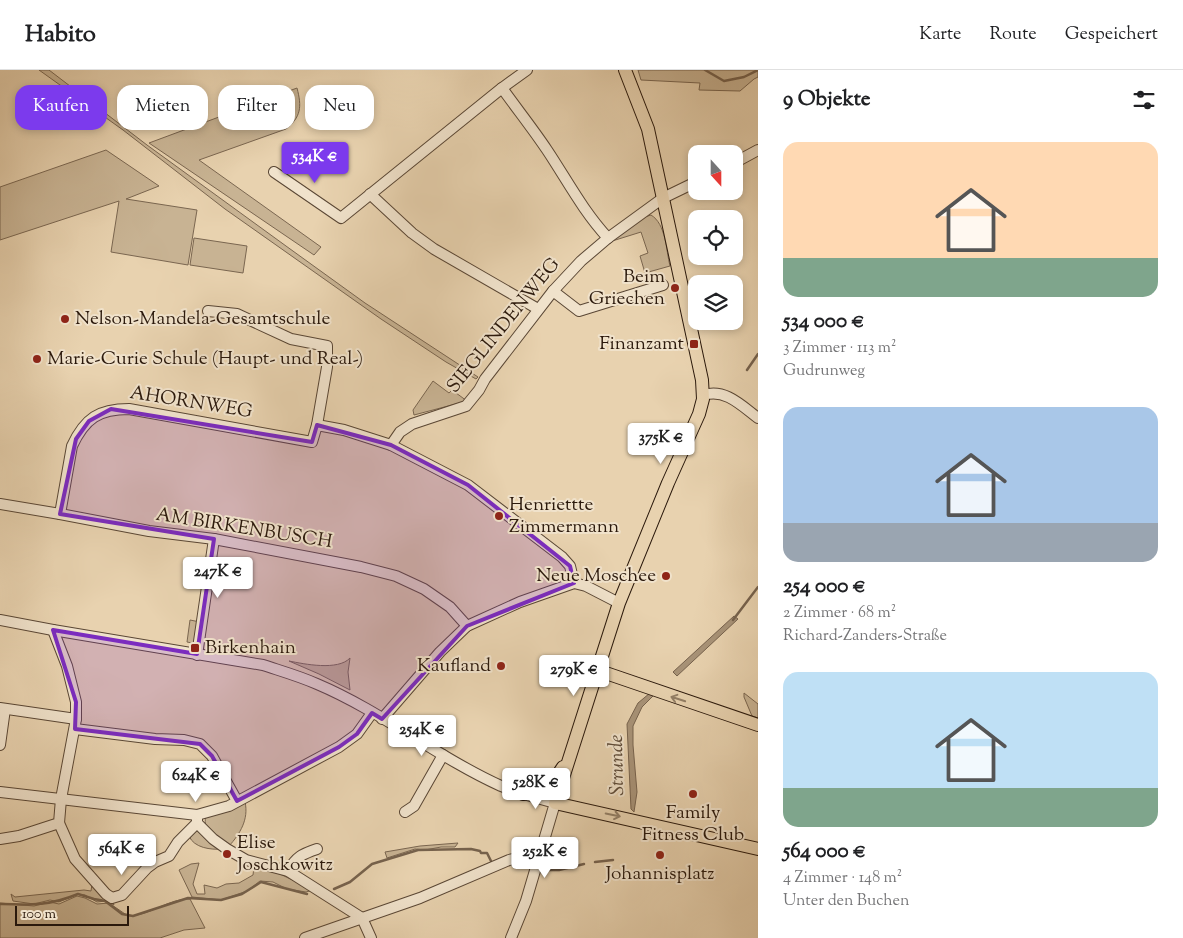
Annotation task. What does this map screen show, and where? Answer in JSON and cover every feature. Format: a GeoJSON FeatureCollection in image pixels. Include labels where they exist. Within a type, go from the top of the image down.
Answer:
{"type":"FeatureCollection","features":[{"type":"Feature","properties":{"kind":"main road"},"geometry":{"type":"LineString","coordinates":[[625,70],[648,129],[704,395],[695,426],[668,483],[619,603],[556,803],[758,849]]}},
{"type":"Feature","properties":{"kind":"main road"},"geometry":{"type":"LineString","coordinates":[[597,670],[758,725]]}},
{"type":"Feature","properties":{"kind":"main road"},"geometry":{"type":"LineString","coordinates":[[523,794],[545,787],[568,764]]}},
{"type":"Feature","properties":{"kind":"street"},"geometry":{"type":"LineString","coordinates":[[274,172],[341,218],[527,70]]}},
{"type":"Feature","properties":{"kind":"street"},"geometry":{"type":"LineString","coordinates":[[502,88],[548,151],[571,190],[595,224],[608,238]]}},
{"type":"Feature","properties":{"kind":"street"},"geometry":{"type":"LineString","coordinates":[[743,158],[758,150]]}},
{"type":"Feature","properties":{"kind":"street","name":"SIEGLINDENWEG"},"geometry":{"type":"LineString","coordinates":[[391,445],[400,432],[412,424],[466,406],[538,309],[581,261],[608,238],[663,198],[688,186]]}},
{"type":"Feature","properties":{"kind":"street"},"geometry":{"type":"LineString","coordinates":[[370,194],[412,233],[434,249],[538,309]]}},
{"type":"Feature","properties":{"kind":"street"},"geometry":{"type":"LineString","coordinates":[[553,291],[579,311],[663,285]]}},
{"type":"Feature","properties":{"kind":"street","name":"AHORNWEG"},"geometry":{"type":"LineString","coordinates":[[60,514],[72,446],[89,421],[111,409],[129,409],[312,442],[317,425],[326,367],[327,346],[291,339],[237,314],[208,310]]}},
{"type":"Feature","properties":{"kind":"street"},"geometry":{"type":"LineString","coordinates":[[704,395],[712,392],[726,395],[758,418]]}},
{"type":"Feature","properties":{"kind":"street"},"geometry":{"type":"LineString","coordinates":[[317,425],[344,430],[391,445],[468,486],[562,557],[570,566],[574,583]]}},
{"type":"Feature","properties":{"kind":"street","name":"AM BIRKENBUSCH"},"geometry":{"type":"LineString","coordinates":[[0,504],[149,531],[214,539],[361,567],[396,576],[424,589],[450,607],[467,626]]}},
{"type":"Feature","properties":{"kind":"street"},"geometry":{"type":"LineString","coordinates":[[197,655],[214,539]]}},
{"type":"Feature","properties":{"kind":"street"},"geometry":{"type":"LineString","coordinates":[[382,719],[440,652],[467,626],[555,588],[574,583],[586,586],[619,603]]}},
{"type":"Feature","properties":{"kind":"street"},"geometry":{"type":"LineString","coordinates":[[0,620],[263,665],[292,674],[318,684],[372,713],[463,767],[497,784],[523,794],[556,803],[526,901],[511,938]]}},
{"type":"Feature","properties":{"kind":"street"},"geometry":{"type":"LineString","coordinates":[[52,630],[72,683],[76,702],[76,724],[61,799],[59,823],[75,859],[106,894],[112,898],[122,895],[147,868],[169,856],[197,819],[229,806],[339,747],[357,734],[372,713]]}},
{"type":"Feature","properties":{"kind":"street"},"geometry":{"type":"LineString","coordinates":[[0,745],[3,709],[155,739],[184,740],[200,744],[212,756],[238,801]]}},
{"type":"Feature","properties":{"kind":"street"},"geometry":{"type":"LineString","coordinates":[[405,812],[414,806],[443,754]]}},
{"type":"Feature","properties":{"kind":"street"},"geometry":{"type":"LineString","coordinates":[[0,792],[197,819],[213,839],[227,849],[246,860],[288,870],[362,918],[371,938]]}},
{"type":"Feature","properties":{"kind":"street"},"geometry":{"type":"LineString","coordinates":[[0,839],[19,836],[59,823]]}},
{"type":"Feature","properties":{"kind":"street"},"geometry":{"type":"LineString","coordinates":[[288,870],[294,860],[317,848]]}},
{"type":"Feature","properties":{"kind":"street"},"geometry":{"type":"LineString","coordinates":[[304,938],[420,898],[509,860],[518,858],[538,861]]}},
{"type":"Feature","properties":{"kind":"highlighted area"},"geometry":{"type":"Polygon","coordinates":[[[111,409],[312,442],[317,425],[391,445],[468,485],[570,566],[574,583],[467,626],[382,719],[372,713],[357,734],[339,747],[237,801],[212,756],[200,744],[75,729],[76,702],[53,630],[197,654],[214,539],[60,514],[76,439],[89,421],[111,409]]]}},
{"type":"Feature","properties":{"kind":"shaded area"},"geometry":{"type":"Polygon","coordinates":[[[39,70],[49,70],[69,85],[60,85],[39,70]]]}},
{"type":"Feature","properties":{"kind":"shaded area"},"geometry":{"type":"Polygon","coordinates":[[[638,70],[758,70],[758,77],[740,91],[699,90],[700,83],[641,80],[638,70]]]}},
{"type":"Feature","properties":{"kind":"shaded area"},"geometry":{"type":"Polygon","coordinates":[[[297,88],[300,106],[295,120],[295,89],[297,88]]]}},
{"type":"Feature","properties":{"kind":"shaded area"},"geometry":{"type":"Polygon","coordinates":[[[107,114],[117,122],[117,126],[107,119],[107,114]]]}},
{"type":"Feature","properties":{"kind":"shaded area"},"geometry":{"type":"Polygon","coordinates":[[[218,117],[218,130],[283,130],[199,160],[321,247],[314,255],[149,143],[184,130],[208,130],[208,121],[218,117]]]}},
{"type":"Feature","properties":{"kind":"shaded area"},"geometry":{"type":"Polygon","coordinates":[[[123,130],[127,130],[365,303],[478,377],[476,379],[446,362],[381,319],[225,209],[123,130]]]}},
{"type":"Feature","properties":{"kind":"shaded area"},"geometry":{"type":"Polygon","coordinates":[[[106,150],[159,186],[126,199],[197,210],[188,265],[111,252],[119,201],[0,240],[0,187],[106,150]]]}},
{"type":"Feature","properties":{"kind":"shaded area"},"geometry":{"type":"Polygon","coordinates":[[[651,215],[656,219],[663,231],[670,266],[645,273],[640,256],[648,253],[641,232],[609,242],[645,217],[651,215]]]}},
{"type":"Feature","properties":{"kind":"shaded area"},"geometry":{"type":"Polygon","coordinates":[[[194,238],[247,246],[243,273],[190,265],[194,238]]]}},
{"type":"Feature","properties":{"kind":"shaded area"},"geometry":{"type":"Polygon","coordinates":[[[433,381],[449,393],[452,390],[467,401],[414,415],[413,410],[433,381]]]}},
{"type":"Feature","properties":{"kind":"shaded area"},"geometry":{"type":"Polygon","coordinates":[[[734,616],[738,619],[677,676],[673,672],[734,616]]]}},
{"type":"Feature","properties":{"kind":"shaded area"},"geometry":{"type":"Polygon","coordinates":[[[190,620],[200,622],[197,644],[187,642],[190,620]]]}},
{"type":"Feature","properties":{"kind":"shaded area"},"geometry":{"type":"Polygon","coordinates":[[[350,658],[348,672],[350,690],[289,661],[312,665],[329,665],[345,662],[350,658]]]}},
{"type":"Feature","properties":{"kind":"shaded area"},"geometry":{"type":"Polygon","coordinates":[[[650,693],[653,696],[642,707],[633,726],[637,792],[634,812],[631,809],[627,724],[638,703],[650,693]]]}},
{"type":"Feature","properties":{"kind":"shaded area"},"geometry":{"type":"Polygon","coordinates":[[[744,693],[758,704],[758,718],[752,716],[744,693]]]}},
{"type":"Feature","properties":{"kind":"shaded area"},"geometry":{"type":"Polygon","coordinates":[[[245,802],[246,814],[243,826],[229,846],[209,830],[205,822],[206,817],[245,802]]]}},
{"type":"Feature","properties":{"kind":"shaded area"},"geometry":{"type":"Polygon","coordinates":[[[196,828],[222,849],[199,846],[191,840],[189,836],[196,828]]]}},
{"type":"Feature","properties":{"kind":"shaded area"},"geometry":{"type":"Polygon","coordinates":[[[458,843],[455,847],[415,849],[387,858],[385,852],[420,846],[458,843]]]}},
{"type":"Feature","properties":{"kind":"shaded area"},"geometry":{"type":"Polygon","coordinates":[[[199,863],[193,884],[197,894],[205,894],[204,885],[217,888],[226,884],[239,883],[253,875],[254,867],[280,874],[313,890],[306,892],[287,889],[273,882],[260,881],[247,891],[221,900],[192,897],[179,870],[191,864],[199,863]]]}},
{"type":"Feature","properties":{"kind":"shaded area"},"geometry":{"type":"Polygon","coordinates":[[[92,884],[112,900],[114,905],[106,901],[97,902],[85,895],[77,894],[59,902],[50,900],[34,904],[13,901],[11,894],[15,897],[84,890],[91,891],[92,884]]]}},
{"type":"Feature","properties":{"kind":"shaded area"},"geometry":{"type":"Polygon","coordinates":[[[77,896],[97,904],[109,903],[128,916],[144,913],[182,899],[190,899],[205,928],[184,930],[160,938],[0,938],[0,903],[34,906],[50,902],[59,904],[77,896]]]}},
{"type":"Feature","properties":{"kind":"waterway"},"geometry":{"type":"LineString","coordinates":[[705,70],[724,81],[744,77],[758,70]]}},
{"type":"Feature","properties":{"kind":"waterway","name":"Strunde"},"geometry":{"type":"LineString","coordinates":[[747,370],[758,354]]}},
{"type":"Feature","properties":{"kind":"waterway","name":"Strunde"},"geometry":{"type":"LineString","coordinates":[[733,620],[758,587]]}},
{"type":"Feature","properties":{"kind":"waterway"},"geometry":{"type":"LineString","coordinates":[[334,889],[350,882],[372,864],[418,850],[471,849],[487,853],[491,861]]}},
{"type":"Feature","properties":{"kind":"waterway"},"geometry":{"type":"LineString","coordinates":[[595,862],[613,860]]}},
{"type":"Feature","properties":{"kind":"waterway"},"geometry":{"type":"LineString","coordinates":[[547,870],[559,870],[584,864]]}},
{"type":"Feature","properties":{"kind":"waterway"},"geometry":{"type":"LineString","coordinates":[[0,904],[40,904],[58,901],[78,894],[105,901],[122,914],[133,916],[188,898],[221,900],[242,894],[261,882],[307,894]]}},
{"type":"Feature","properties":{"kind":"place","name":"Beim Griechen"},"geometry":{"type":"Point","coordinates":[675,288]}},
{"type":"Feature","properties":{"kind":"place","name":"Nelson-Mandela-Gesamtschule"},"geometry":{"type":"Point","coordinates":[65,319]}},
{"type":"Feature","properties":{"kind":"place","name":"Finanzamt"},"geometry":{"type":"Point","coordinates":[694,344]}},
{"type":"Feature","properties":{"kind":"place","name":"Marie-Curie Schule (Haupt- und Real-)"},"geometry":{"type":"Point","coordinates":[37,359]}},
{"type":"Feature","properties":{"kind":"place","name":"Henriettte Zimmermann"},"geometry":{"type":"Point","coordinates":[499,516]}},
{"type":"Feature","properties":{"kind":"place","name":"Neue Moschee"},"geometry":{"type":"Point","coordinates":[666,576]}},
{"type":"Feature","properties":{"kind":"place","name":"Birkenhain"},"geometry":{"type":"Point","coordinates":[195,648]}},
{"type":"Feature","properties":{"kind":"place","name":"Kaufland"},"geometry":{"type":"Point","coordinates":[501,666]}},
{"type":"Feature","properties":{"kind":"place","name":"Family Fitness Club"},"geometry":{"type":"Point","coordinates":[693,794]}},
{"type":"Feature","properties":{"kind":"place","name":"Elise Joschkowitz"},"geometry":{"type":"Point","coordinates":[227,854]}},
{"type":"Feature","properties":{"kind":"place","name":"Johannisplatz"},"geometry":{"type":"Point","coordinates":[660,855]}}]}
